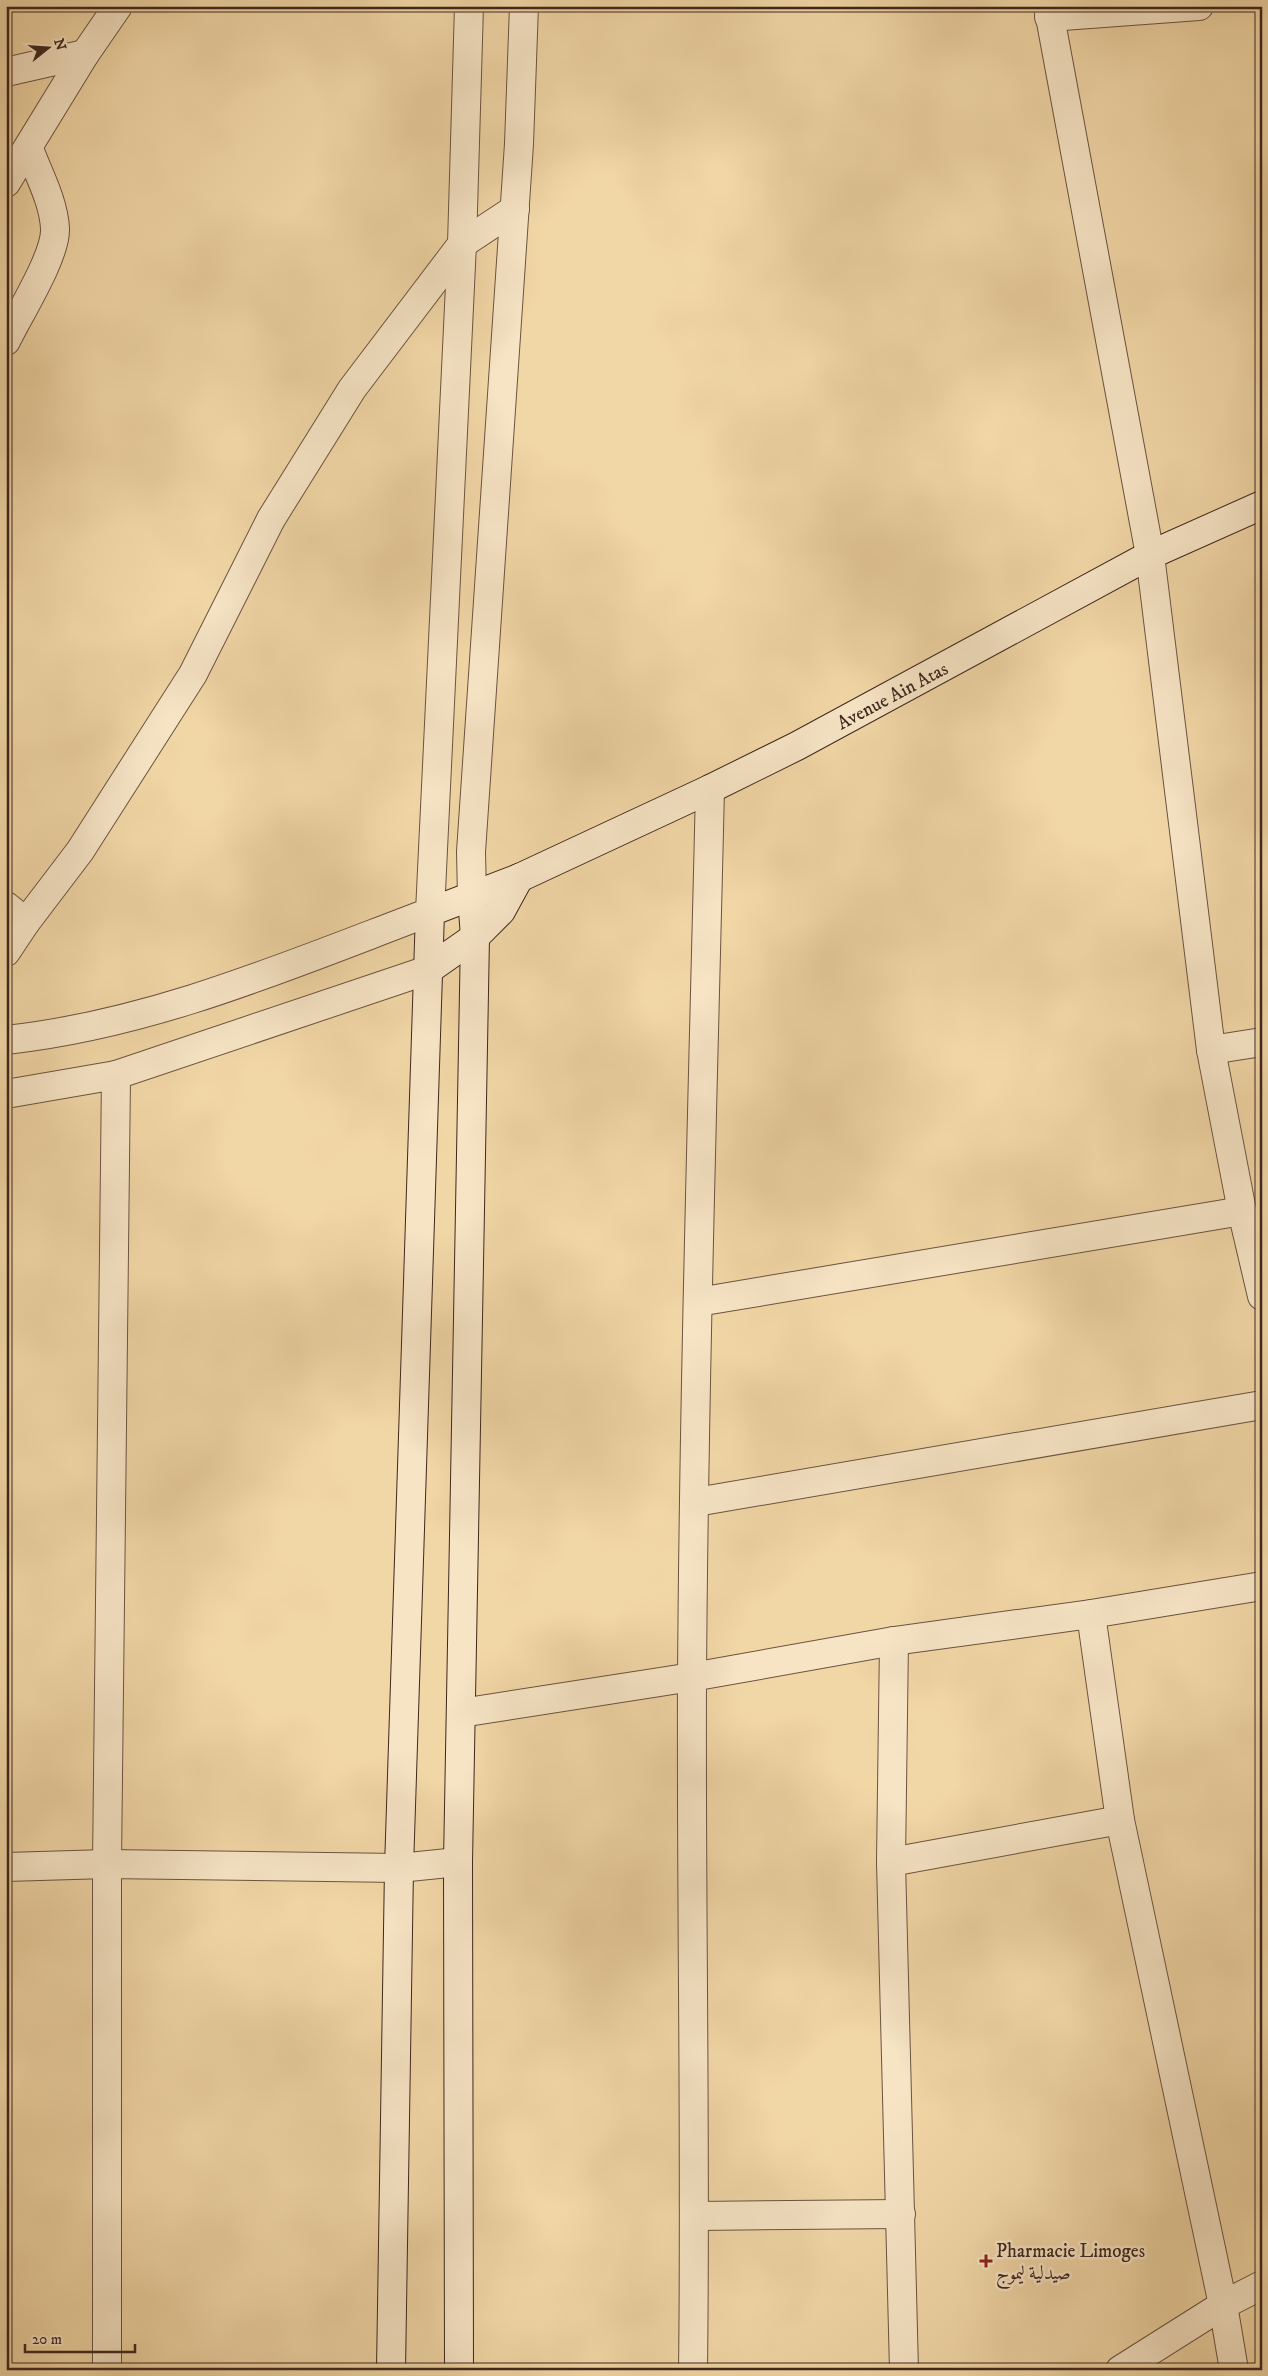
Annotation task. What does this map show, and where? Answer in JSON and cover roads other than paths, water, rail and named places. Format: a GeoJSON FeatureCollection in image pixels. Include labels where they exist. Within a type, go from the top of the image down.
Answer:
{"type":"FeatureCollection","features":[{"type":"Feature","properties":{"kind":"street"},"geometry":{"type":"LineString","coordinates":[[6,183],[29,149],[85,54],[118,6]]}},
{"type":"Feature","properties":{"kind":"street"},"geometry":{"type":"LineString","coordinates":[[391,2370],[399,1868],[428,970],[462,244],[469,6]]}},
{"type":"Feature","properties":{"kind":"street"},"geometry":{"type":"LineString","coordinates":[[459,2370],[458,1862],[474,937],[471,852],[515,209],[524,6]]}},
{"type":"Feature","properties":{"kind":"street"},"geometry":{"type":"LineString","coordinates":[[1199,6],[1048,12],[1150,555],[1212,1050],[1242,1211],[1262,1296]]}},
{"type":"Feature","properties":{"kind":"street"},"geometry":{"type":"LineString","coordinates":[[6,72],[85,54]]}},
{"type":"Feature","properties":{"kind":"street"},"geometry":{"type":"LineString","coordinates":[[6,340],[53,247],[53,215],[29,149]]}},
{"type":"Feature","properties":{"kind":"street"},"geometry":{"type":"LineString","coordinates":[[6,952],[16,914],[80,851],[192,674],[271,518],[352,390],[462,244],[515,209]]}},
{"type":"Feature","properties":{"kind":"street","name":"Avenue Ain Atas"},"geometry":{"type":"LineString","coordinates":[[6,1040],[84,1029],[213,993],[519,878],[710,789],[797,746],[1150,555],[1262,505]]}},
{"type":"Feature","properties":{"kind":"street"},"geometry":{"type":"LineString","coordinates":[[692,2370],[694,2216],[692,1677],[698,1302],[710,789]]}},
{"type":"Feature","properties":{"kind":"street"},"geometry":{"type":"LineString","coordinates":[[6,1094],[116,1075],[428,970],[474,937],[501,910],[519,878]]}},
{"type":"Feature","properties":{"kind":"street"},"geometry":{"type":"LineString","coordinates":[[1212,1050],[1262,1042]]}},
{"type":"Feature","properties":{"kind":"street"},"geometry":{"type":"LineString","coordinates":[[107,2370],[107,1864],[116,1075]]}},
{"type":"Feature","properties":{"kind":"street"},"geometry":{"type":"LineString","coordinates":[[698,1302],[1242,1211]]}},
{"type":"Feature","properties":{"kind":"street"},"geometry":{"type":"LineString","coordinates":[[696,1502],[1262,1405]]}},
{"type":"Feature","properties":{"kind":"street"},"geometry":{"type":"LineString","coordinates":[[461,1713],[692,1677],[894,1641],[1091,1614],[1262,1586]]}},
{"type":"Feature","properties":{"kind":"street"},"geometry":{"type":"LineString","coordinates":[[1091,1614],[1120,1820],[1223,2305],[1234,2370]]}},
{"type":"Feature","properties":{"kind":"street"},"geometry":{"type":"LineString","coordinates":[[894,1641],[891,1862],[904,2370]]}},
{"type":"Feature","properties":{"kind":"street"},"geometry":{"type":"LineString","coordinates":[[891,1862],[1120,1820]]}},
{"type":"Feature","properties":{"kind":"street"},"geometry":{"type":"LineString","coordinates":[[6,1867],[107,1864],[399,1868],[458,1862]]}},
{"type":"Feature","properties":{"kind":"street"},"geometry":{"type":"LineString","coordinates":[[694,2216],[901,2214]]}},
{"type":"Feature","properties":{"kind":"street"},"geometry":{"type":"LineString","coordinates":[[1120,2370],[1223,2305],[1262,2285]]}},
{"type":"Feature","properties":{"kind":"place","name":"Pharmacie Limoges صيدلية ليموج"},"geometry":{"type":"Point","coordinates":[986,2261]}}]}
